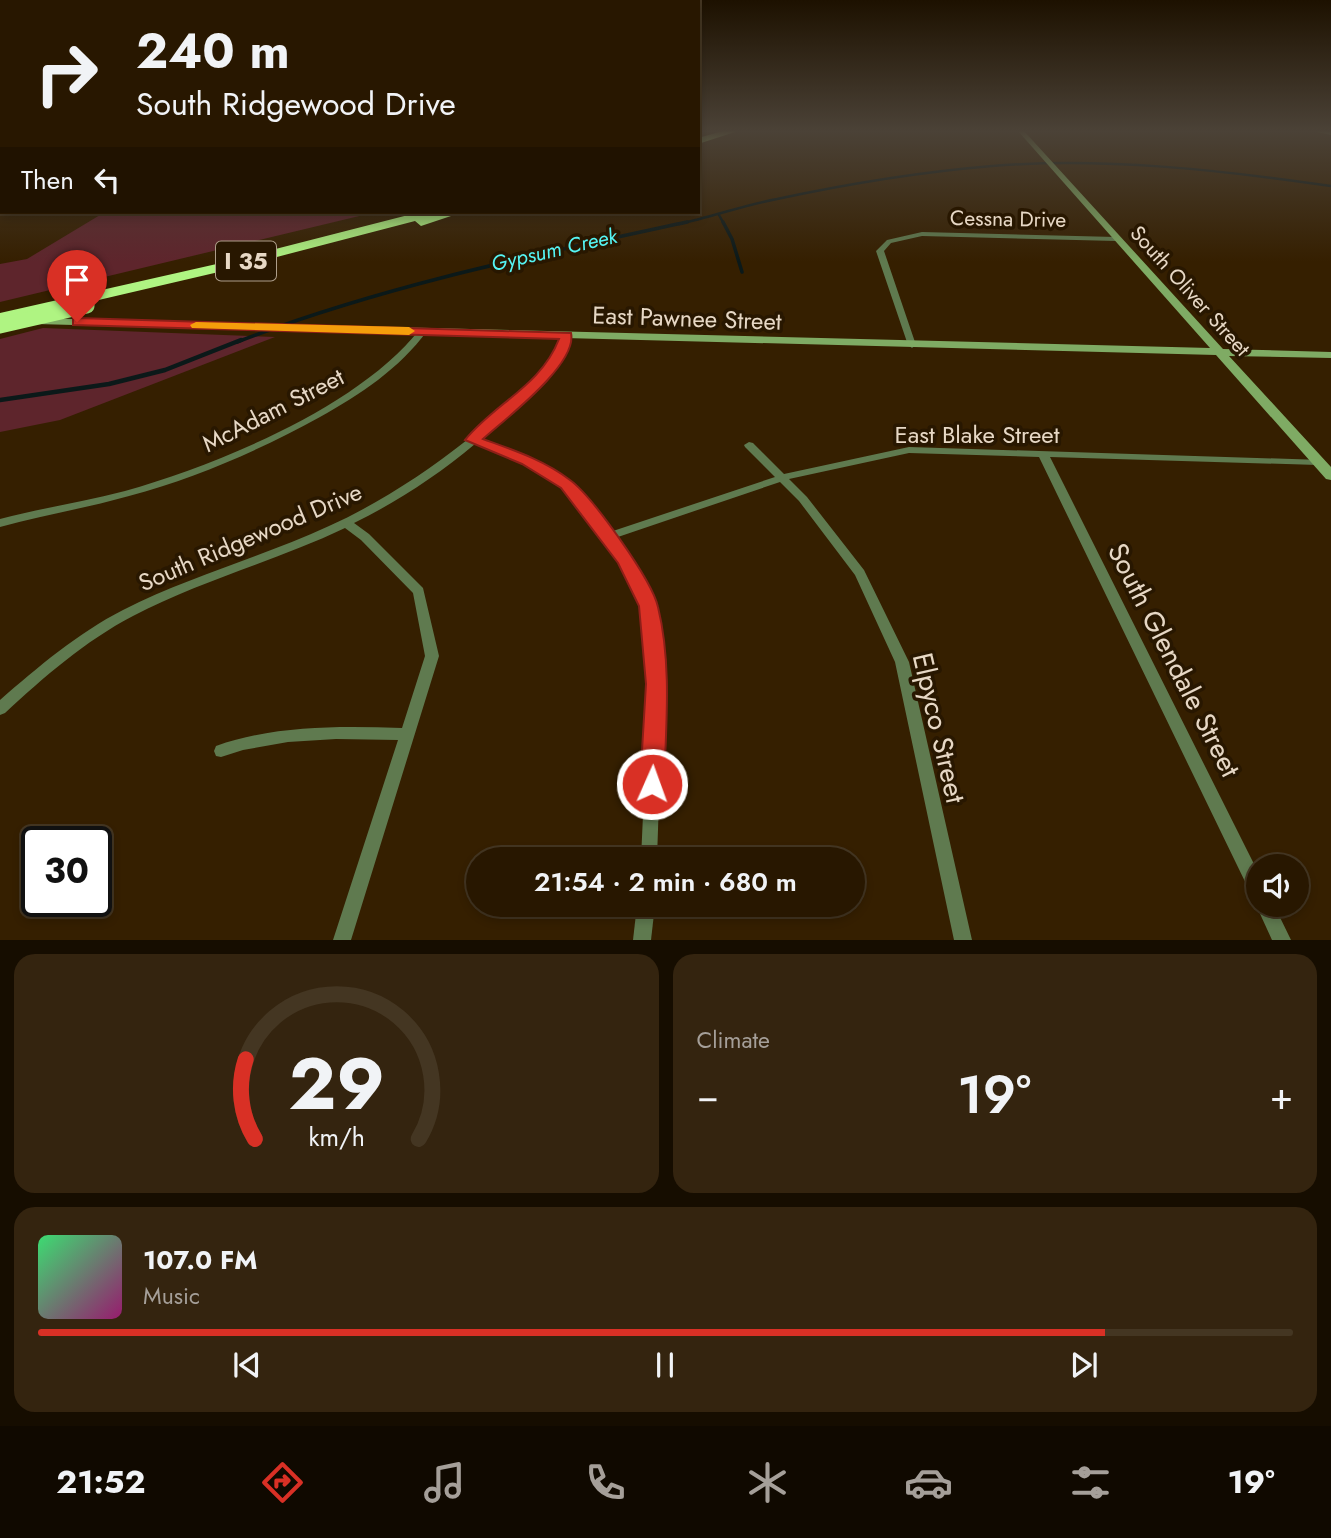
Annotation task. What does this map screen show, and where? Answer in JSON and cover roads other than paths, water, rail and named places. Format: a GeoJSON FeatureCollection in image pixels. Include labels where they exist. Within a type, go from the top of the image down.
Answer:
{"type":"FeatureCollection","features":[{"type":"Feature","properties":{"kind":"highway","name":"I 35"},"geometry":{"type":"LineString","coordinates":[[0,319],[223,267],[426,214]]}},
{"type":"Feature","properties":{"kind":"highway","name":"I 35"},"geometry":{"type":"LineString","coordinates":[[0,326],[228,273],[449,214]]}},
{"type":"Feature","properties":{"kind":"main road","name":"South Oliver Street"},"geometry":{"type":"LineString","coordinates":[[1060,175],[1331,477]]}},
{"type":"Feature","properties":{"kind":"main road","name":"East Pawnee Street"},"geometry":{"type":"LineString","coordinates":[[0,319],[1331,355]]}},
{"type":"Feature","properties":{"kind":"street","name":"Cessna Drive"},"geometry":{"type":"LineString","coordinates":[[912,345],[880,251],[882,246],[898,238],[922,234],[1116,239]]}},
{"type":"Feature","properties":{"kind":"street","name":"McAdam Street"},"geometry":{"type":"LineString","coordinates":[[0,523],[161,483],[245,453],[301,424],[383,374],[411,348],[423,331]]}},
{"type":"Feature","properties":{"kind":"street","name":"South Ridgewood Drive"},"geometry":{"type":"LineString","coordinates":[[0,709],[55,658],[136,609],[345,522],[396,495],[472,440],[539,382],[559,355],[567,336]]}},
{"type":"Feature","properties":{"kind":"street"},"geometry":{"type":"LineString","coordinates":[[472,440],[528,460],[566,484],[626,561],[648,606],[656,684],[649,847]]}},
{"type":"Feature","properties":{"kind":"street","name":"Elpyco Street"},"geometry":{"type":"LineString","coordinates":[[749,445],[803,499],[860,573],[902,662],[963,940]]}},
{"type":"Feature","properties":{"kind":"street","name":"East Blake Street"},"geometry":{"type":"LineString","coordinates":[[607,537],[781,478],[909,450],[1318,462]]}},
{"type":"Feature","properties":{"kind":"street","name":"South Glendale Street"},"geometry":{"type":"LineString","coordinates":[[1043,454],[1246,866]]}},
{"type":"Feature","properties":{"kind":"street"},"geometry":{"type":"LineString","coordinates":[[342,940],[405,734],[432,656],[419,591],[365,537],[345,522]]}},
{"type":"Feature","properties":{"kind":"street"},"geometry":{"type":"LineString","coordinates":[[221,751],[249,740],[359,733],[405,734]]}},
{"type":"Feature","properties":{"kind":"street"},"geometry":{"type":"LineString","coordinates":[[642,940],[645,917]]}},
{"type":"Feature","properties":{"kind":"street"},"geometry":{"type":"LineString","coordinates":[[1271,917],[1282,940]]}},
{"type":"Feature","properties":{"kind":"waterway","name":"Gypsum Creek"},"geometry":{"type":"LineString","coordinates":[[686,222],[830,188],[912,175]]}},
{"type":"Feature","properties":{"kind":"waterway","name":"Gypsum Creek"},"geometry":{"type":"LineString","coordinates":[[1246,175],[1331,186]]}},
{"type":"Feature","properties":{"kind":"waterway"},"geometry":{"type":"LineString","coordinates":[[719,215],[724,224]]}},
{"type":"Feature","properties":{"kind":"waterway","name":"Gypsum Creek"},"geometry":{"type":"LineString","coordinates":[[237,342],[347,304],[459,273],[686,222]]}},
{"type":"Feature","properties":{"kind":"waterway","name":"Gypsum Creek"},"geometry":{"type":"LineString","coordinates":[[679,224],[686,222]]}},
{"type":"Feature","properties":{"kind":"waterway"},"geometry":{"type":"LineString","coordinates":[[723,222],[732,239],[742,272]]}},
{"type":"Feature","properties":{"kind":"waterway","name":"Gypsum Creek"},"geometry":{"type":"LineString","coordinates":[[0,400],[109,384],[165,370],[241,340]]}}]}
